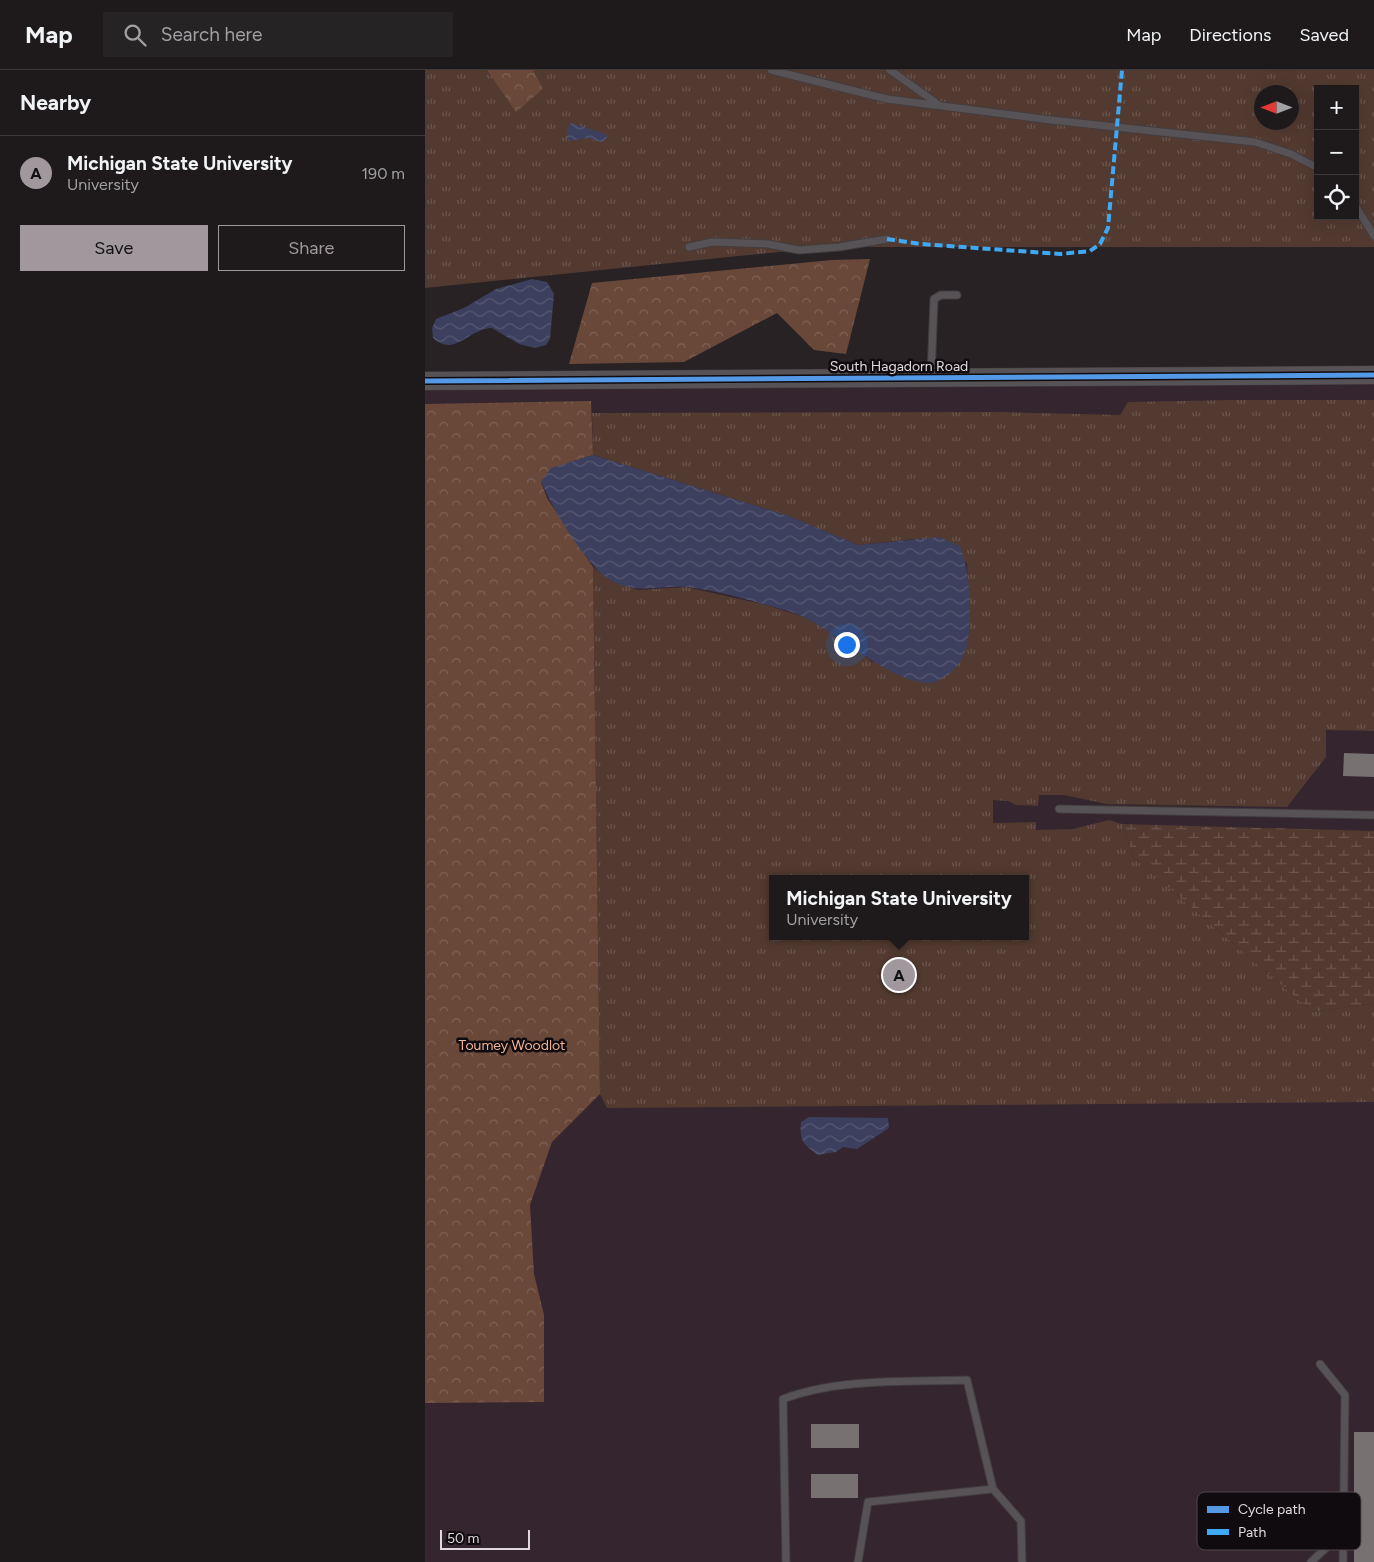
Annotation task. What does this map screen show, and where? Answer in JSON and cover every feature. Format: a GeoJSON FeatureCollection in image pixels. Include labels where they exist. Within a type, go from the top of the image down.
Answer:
{"type":"FeatureCollection","features":[{"type":"Feature","properties":{"kind":"street","name":"South Hagadorn Road"},"geometry":{"type":"LineString","coordinates":[[425,380],[1374,375]]}},
{"type":"Feature","properties":{"kind":"lane"},"geometry":{"type":"LineString","coordinates":[[771,70],[887,99],[1255,142],[1291,154],[1314,166]]}},
{"type":"Feature","properties":{"kind":"lane"},"geometry":{"type":"LineString","coordinates":[[890,70],[941,106]]}},
{"type":"Feature","properties":{"kind":"lane"},"geometry":{"type":"LineString","coordinates":[[1359,212],[1374,236]]}},
{"type":"Feature","properties":{"kind":"lane"},"geometry":{"type":"LineString","coordinates":[[689,247],[712,242],[768,244],[799,250],[839,247],[887,239]]}},
{"type":"Feature","properties":{"kind":"lane"},"geometry":{"type":"LineString","coordinates":[[931,377],[934,299],[941,295],[957,295]]}},
{"type":"Feature","properties":{"kind":"lane"},"geometry":{"type":"LineString","coordinates":[[1059,809],[1374,815]]}},
{"type":"Feature","properties":{"kind":"lane"},"geometry":{"type":"LineString","coordinates":[[1320,1364],[1345,1395],[1344,1492]]}},
{"type":"Feature","properties":{"kind":"lane"},"geometry":{"type":"LineString","coordinates":[[786,1562],[783,1399],[805,1390],[857,1385],[967,1380],[993,1489],[1021,1521],[1022,1562]]}},
{"type":"Feature","properties":{"kind":"lane"},"geometry":{"type":"LineString","coordinates":[[858,1562],[868,1502],[993,1489]]}},
{"type":"Feature","properties":{"kind":"lane"},"geometry":{"type":"LineString","coordinates":[[1311,1562],[1324,1550]]}},
{"type":"Feature","properties":{"kind":"shaded area"},"geometry":{"type":"Polygon","coordinates":[[[1374,383],[1374,1562],[425,1562],[425,388],[1374,383]]]}},
{"type":"Feature","properties":{"kind":"green space"},"geometry":{"type":"Polygon","coordinates":[[[425,70],[1374,70],[1374,247],[827,247],[425,288],[425,70]]]}},
{"type":"Feature","properties":{"kind":"green space"},"geometry":{"type":"Polygon","coordinates":[[[487,70],[533,70],[543,89],[516,112],[487,70]]]}},
{"type":"Feature","properties":{"kind":"green space"},"geometry":{"type":"Polygon","coordinates":[[[870,259],[846,354],[814,350],[777,313],[684,362],[569,364],[592,283],[832,260],[870,259]]]}},
{"type":"Feature","properties":{"kind":"green space"},"geometry":{"type":"Polygon","coordinates":[[[1374,400],[1374,731],[1326,730],[1326,757],[1287,807],[1107,804],[1064,795],[1039,795],[1038,806],[1016,805],[1008,801],[993,800],[993,823],[1036,822],[1036,830],[1073,829],[1109,820],[1122,824],[1133,857],[1313,1012],[1374,1003],[1374,1102],[607,1108],[600,1094],[593,567],[612,581],[638,590],[686,587],[766,605],[805,617],[845,641],[872,662],[969,633],[967,563],[914,539],[858,545],[789,516],[593,455],[592,413],[1000,412],[1120,415],[1128,402],[1374,400]]]}},
{"type":"Feature","properties":{"kind":"green space","name":"Toumey Woodlot"},"geometry":{"type":"Polygon","coordinates":[[[591,401],[593,455],[570,462],[541,482],[547,498],[593,567],[600,1094],[552,1142],[530,1205],[534,1274],[544,1315],[544,1402],[425,1403],[425,404],[591,401]]]}},
{"type":"Feature","properties":{"kind":"green space"},"geometry":{"type":"Polygon","coordinates":[[[1122,824],[1374,831],[1374,1003],[1313,1012],[1133,857],[1122,824]]]}},
{"type":"Feature","properties":{"kind":"water"},"geometry":{"type":"Polygon","coordinates":[[[571,123],[606,134],[607,138],[602,142],[587,138],[570,141],[567,138],[567,129],[571,123]]]}},
{"type":"Feature","properties":{"kind":"water"},"geometry":{"type":"Polygon","coordinates":[[[532,279],[547,282],[554,294],[550,339],[546,345],[535,348],[519,344],[492,328],[476,332],[455,344],[448,345],[433,338],[432,328],[436,319],[464,308],[496,289],[532,279]]]}},
{"type":"Feature","properties":{"kind":"water"},"geometry":{"type":"Polygon","coordinates":[[[593,455],[789,516],[858,545],[940,537],[960,546],[966,569],[970,609],[967,646],[962,658],[949,674],[936,682],[923,683],[889,670],[819,625],[792,612],[705,590],[686,587],[640,589],[631,588],[612,581],[592,564],[571,536],[541,481],[551,468],[593,455]]]}},
{"type":"Feature","properties":{"kind":"water"},"geometry":{"type":"Polygon","coordinates":[[[809,1117],[888,1118],[889,1128],[857,1149],[843,1147],[836,1152],[818,1155],[803,1142],[801,1134],[801,1122],[809,1117]]]}},
{"type":"Feature","properties":{"kind":"building"},"geometry":{"type":"Polygon","coordinates":[[[1344,753],[1374,754],[1374,777],[1343,776],[1344,753]]]}},
{"type":"Feature","properties":{"kind":"building"},"geometry":{"type":"Polygon","coordinates":[[[811,1424],[859,1424],[859,1448],[811,1448],[811,1424]]]}},
{"type":"Feature","properties":{"kind":"building"},"geometry":{"type":"Polygon","coordinates":[[[1354,1432],[1374,1432],[1374,1562],[1354,1562],[1354,1550],[1361,1550],[1361,1492],[1354,1492],[1354,1432]]]}},
{"type":"Feature","properties":{"kind":"building"},"geometry":{"type":"Polygon","coordinates":[[[811,1474],[858,1474],[858,1498],[811,1498],[811,1474]]]}},
{"type":"Feature","properties":{"kind":"marked path"},"geometry":{"type":"LineString","coordinates":[[887,239],[921,244],[1060,254],[1090,251],[1100,244],[1108,228],[1122,70]]}},
{"type":"Feature","properties":{"kind":"cycle path"},"geometry":{"type":"LineString","coordinates":[[425,381],[1374,375]]}},
{"type":"Feature","properties":{"kind":"place","name":"Michigan State University"},"geometry":{"type":"Point","coordinates":[899,975]}}]}
